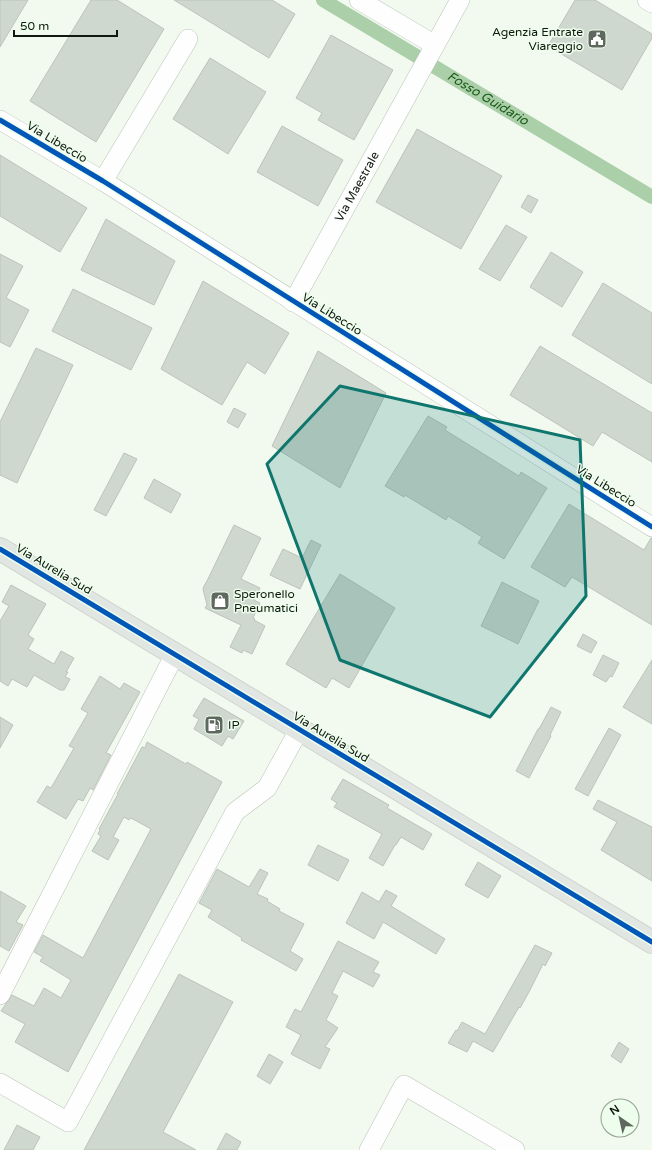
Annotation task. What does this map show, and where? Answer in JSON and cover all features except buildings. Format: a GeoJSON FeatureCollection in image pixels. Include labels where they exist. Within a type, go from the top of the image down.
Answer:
{"type":"FeatureCollection","features":[{"type":"Feature","properties":{"kind":"main road","name":"Via Aurelia Sud"},"geometry":{"type":"LineString","coordinates":[[0,549],[652,942]]}},
{"type":"Feature","properties":{"kind":"street"},"geometry":{"type":"LineString","coordinates":[[359,0],[433,48],[460,0]]}},
{"type":"Feature","properties":{"kind":"street"},"geometry":{"type":"LineString","coordinates":[[647,0],[652,3]]}},
{"type":"Feature","properties":{"kind":"street"},"geometry":{"type":"LineString","coordinates":[[103,181],[188,39]]}},
{"type":"Feature","properties":{"kind":"street","name":"Via Maestrale"},"geometry":{"type":"LineString","coordinates":[[293,302],[433,48]]}},
{"type":"Feature","properties":{"kind":"street","name":"Via Libeccio"},"geometry":{"type":"LineString","coordinates":[[0,120],[103,181],[652,527]]}},
{"type":"Feature","properties":{"kind":"street"},"geometry":{"type":"LineString","coordinates":[[0,996],[175,654]]}},
{"type":"Feature","properties":{"kind":"street"},"geometry":{"type":"LineString","coordinates":[[0,1083],[68,1122],[236,812],[267,788],[298,730]]}},
{"type":"Feature","properties":{"kind":"street"},"geometry":{"type":"LineString","coordinates":[[369,1150],[404,1085],[515,1150]]}},
{"type":"Feature","properties":{"kind":"highlighted area"},"geometry":{"type":"Polygon","coordinates":[[[340,386],[580,440],[586,596],[490,717],[340,660],[267,464],[340,386]]]}},
{"type":"Feature","properties":{"kind":"waterway","name":"Fosso Guidario"},"geometry":{"type":"LineString","coordinates":[[323,0],[652,197]]}},
{"type":"Feature","properties":{"kind":"cycle path"},"geometry":{"type":"LineString","coordinates":[[0,120],[103,181],[652,527]]}},
{"type":"Feature","properties":{"kind":"cycle path"},"geometry":{"type":"LineString","coordinates":[[0,549],[652,942]]}},
{"type":"Feature","properties":{"kind":"place","name":"Agenzia Entrate Viareggio"},"geometry":{"type":"Point","coordinates":[597,39]}},
{"type":"Feature","properties":{"kind":"place","name":"Speronello Pneumatici"},"geometry":{"type":"Point","coordinates":[220,601]}},
{"type":"Feature","properties":{"kind":"place","name":"IP"},"geometry":{"type":"Point","coordinates":[214,725]}}]}
